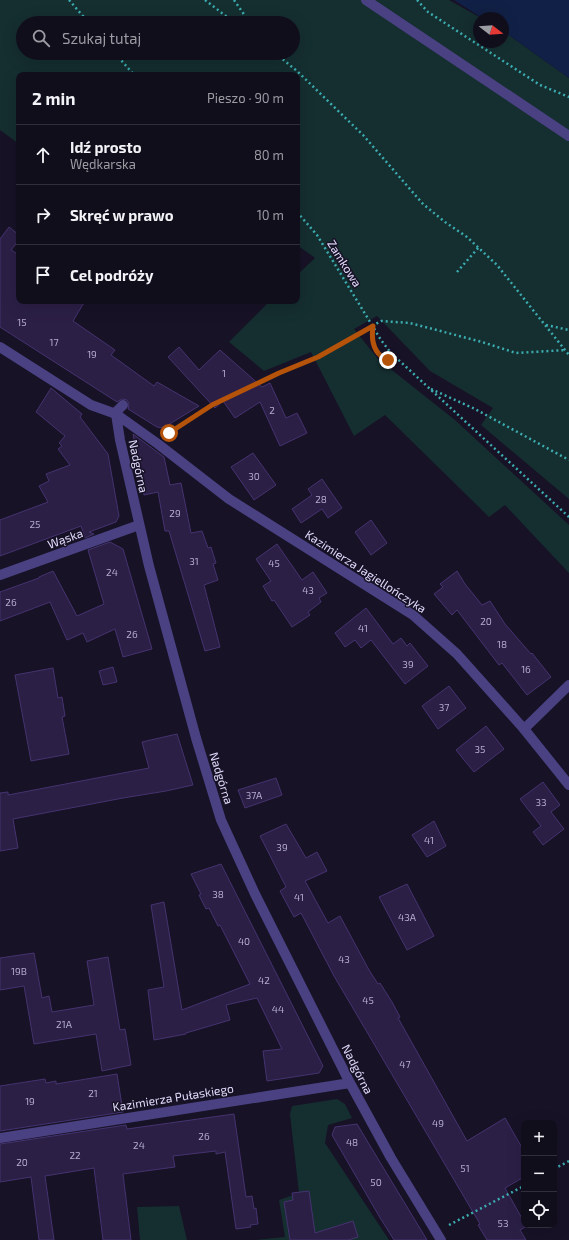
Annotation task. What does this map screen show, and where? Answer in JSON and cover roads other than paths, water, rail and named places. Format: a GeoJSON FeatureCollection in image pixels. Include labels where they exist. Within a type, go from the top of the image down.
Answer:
{"type":"FeatureCollection","features":[{"type":"Feature","properties":{"kind":"street"},"geometry":{"type":"LineString","coordinates":[[366,0],[569,136]]}},
{"type":"Feature","properties":{"kind":"street"},"geometry":{"type":"LineString","coordinates":[[0,347],[91,404],[116,413],[123,405]]}},
{"type":"Feature","properties":{"kind":"street","name":"Nadgórna"},"geometry":{"type":"LineString","coordinates":[[116,413],[120,440],[139,526],[194,731],[221,820],[255,894],[350,1083],[391,1158],[438,1236]]}},
{"type":"Feature","properties":{"kind":"street","name":"Kazimierza Jagiellończyka"},"geometry":{"type":"LineString","coordinates":[[116,413],[229,498],[413,615],[457,654],[524,729],[569,786]]}},
{"type":"Feature","properties":{"kind":"street","name":"Wąska"},"geometry":{"type":"LineString","coordinates":[[0,575],[139,526]]}},
{"type":"Feature","properties":{"kind":"street"},"geometry":{"type":"LineString","coordinates":[[524,729],[569,685]]}},
{"type":"Feature","properties":{"kind":"street","name":"Kazimierza Pułaskiego"},"geometry":{"type":"LineString","coordinates":[[0,1138],[350,1083]]}},
{"type":"Feature","properties":{"kind":"water"},"geometry":{"type":"Polygon","coordinates":[[[454,0],[569,0],[569,78],[509,35],[509,12],[473,12],[454,0]]]}}]}
